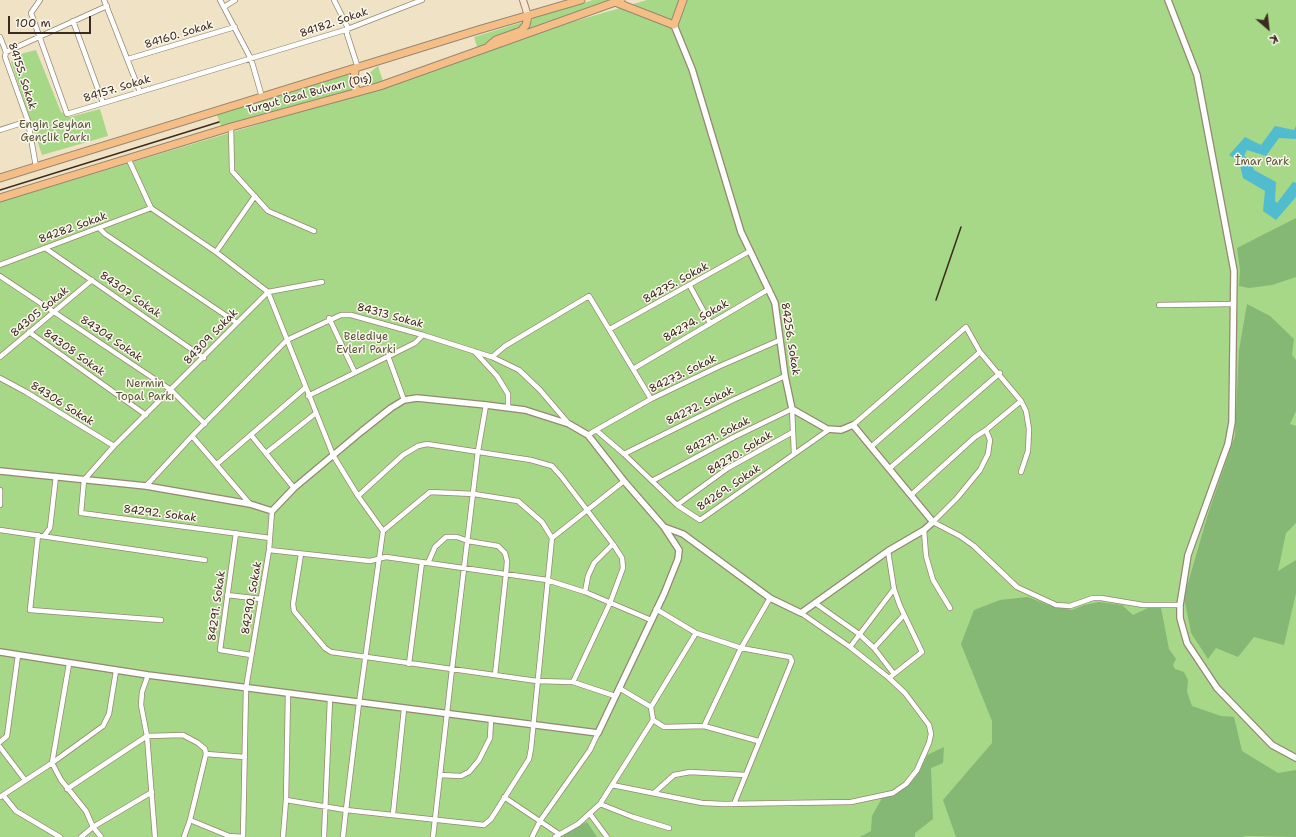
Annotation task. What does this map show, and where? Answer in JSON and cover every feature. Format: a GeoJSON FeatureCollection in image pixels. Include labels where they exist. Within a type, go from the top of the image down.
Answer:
{"type":"FeatureCollection","features":[{"type":"Feature","properties":{"kind":"main road"},"geometry":{"type":"LineString","coordinates":[[484,50],[496,40],[521,31],[526,25],[528,16],[522,0]]}},
{"type":"Feature","properties":{"kind":"main road","name":"Turgut Özal Bulvarı (Dış)"},"geometry":{"type":"LineString","coordinates":[[0,178],[581,0]]}},
{"type":"Feature","properties":{"kind":"main road"},"geometry":{"type":"LineString","coordinates":[[618,1],[674,25],[683,0]]}},
{"type":"Feature","properties":{"kind":"main road","name":"Turgut Özal Bulvarı (Dış)"},"geometry":{"type":"LineString","coordinates":[[0,198],[232,127],[358,92],[484,50],[618,1]]}},
{"type":"Feature","properties":{"kind":"main road"},"geometry":{"type":"LineString","coordinates":[[356,68],[354,85],[358,92]]}},
{"type":"Feature","properties":{"kind":"street"},"geometry":{"type":"LineString","coordinates":[[39,37],[31,13],[40,0]]}},
{"type":"Feature","properties":{"kind":"street"},"geometry":{"type":"LineString","coordinates":[[104,0],[140,92]]}},
{"type":"Feature","properties":{"kind":"street"},"geometry":{"type":"LineString","coordinates":[[220,0],[251,59],[262,97]]}},
{"type":"Feature","properties":{"kind":"street"},"geometry":{"type":"LineString","coordinates":[[224,6],[235,0]]}},
{"type":"Feature","properties":{"kind":"street"},"geometry":{"type":"LineString","coordinates":[[334,0],[347,26],[346,34],[356,68]]}},
{"type":"Feature","properties":{"kind":"street","name":"84182. Sokak"},"geometry":{"type":"LineString","coordinates":[[251,59],[347,29],[422,0]]}},
{"type":"Feature","properties":{"kind":"street"},"geometry":{"type":"LineString","coordinates":[[1168,0],[1197,75],[1234,271],[1232,422],[1228,444],[1188,555],[1180,605],[1180,618],[1187,643],[1216,688],[1272,745],[1296,758]]}},
{"type":"Feature","properties":{"kind":"street"},"geometry":{"type":"LineString","coordinates":[[6,52],[107,6]]}},
{"type":"Feature","properties":{"kind":"street"},"geometry":{"type":"LineString","coordinates":[[73,21],[103,103]]}},
{"type":"Feature","properties":{"kind":"street","name":"84256. Sokak"},"geometry":{"type":"LineString","coordinates":[[674,25],[692,69],[741,232],[770,289],[775,303],[785,376],[792,409]]}},
{"type":"Feature","properties":{"kind":"street","name":"84160. Sokak"},"geometry":{"type":"LineString","coordinates":[[128,59],[235,27]]}},
{"type":"Feature","properties":{"kind":"street","name":"84155. Sokak"},"geometry":{"type":"LineString","coordinates":[[0,37],[6,52],[5,57],[28,121],[36,167]]}},
{"type":"Feature","properties":{"kind":"street","name":"84157. Sokak"},"geometry":{"type":"LineString","coordinates":[[39,37],[67,114],[251,59]]}},
{"type":"Feature","properties":{"kind":"street"},"geometry":{"type":"LineString","coordinates":[[0,130],[28,121]]}},
{"type":"Feature","properties":{"kind":"street"},"geometry":{"type":"LineString","coordinates":[[232,127],[232,171],[268,211],[314,231]]}},
{"type":"Feature","properties":{"kind":"street"},"geometry":{"type":"LineString","coordinates":[[128,158],[151,208],[216,252],[268,292],[308,396],[333,455],[358,496],[383,531]]}},
{"type":"Feature","properties":{"kind":"street"},"geometry":{"type":"LineString","coordinates":[[216,252],[255,196]]}},
{"type":"Feature","properties":{"kind":"street","name":"84282 Sokak"},"geometry":{"type":"LineString","coordinates":[[0,265],[151,208]]}},
{"type":"Feature","properties":{"kind":"street"},"geometry":{"type":"LineString","coordinates":[[99,228],[105,234],[237,323]]}},
{"type":"Feature","properties":{"kind":"street","name":"84307 Sokak"},"geometry":{"type":"LineString","coordinates":[[45,248],[204,358]]}},
{"type":"Feature","properties":{"kind":"street","name":"84275. Sokak"},"geometry":{"type":"LineString","coordinates":[[610,329],[750,252]]}},
{"type":"Feature","properties":{"kind":"street","name":"84304 Sokak"},"geometry":{"type":"LineString","coordinates":[[0,276],[171,390],[205,424]]}},
{"type":"Feature","properties":{"kind":"street","name":"84305 Sokak"},"geometry":{"type":"LineString","coordinates":[[0,357],[92,280]]}},
{"type":"Feature","properties":{"kind":"street"},"geometry":{"type":"LineString","coordinates":[[268,292],[322,282]]}},
{"type":"Feature","properties":{"kind":"street"},"geometry":{"type":"LineString","coordinates":[[690,286],[710,323]]}},
{"type":"Feature","properties":{"kind":"street","name":"84274. Sokak"},"geometry":{"type":"LineString","coordinates":[[633,369],[770,289]]}},
{"type":"Feature","properties":{"kind":"street","name":"84309 Sokak"},"geometry":{"type":"LineString","coordinates":[[84,480],[114,446],[204,358],[268,292]]}},
{"type":"Feature","properties":{"kind":"street"},"geometry":{"type":"LineString","coordinates":[[492,357],[505,346],[589,296],[651,399]]}},
{"type":"Feature","properties":{"kind":"street"},"geometry":{"type":"LineString","coordinates":[[1159,305],[1234,304]]}},
{"type":"Feature","properties":{"kind":"street","name":"84313 Sokak"},"geometry":{"type":"LineString","coordinates":[[146,486],[192,436],[287,340],[329,318],[341,314],[351,315],[472,349],[519,370],[540,390],[569,424]]}},
{"type":"Feature","properties":{"kind":"street"},"geometry":{"type":"LineString","coordinates":[[329,318],[355,373]]}},
{"type":"Feature","properties":{"kind":"street"},"geometry":{"type":"LineString","coordinates":[[792,409],[811,421],[830,429],[841,430],[853,425],[966,327],[980,352],[1000,373],[1021,401],[1026,411],[1029,429],[1028,451],[1021,472]]}},
{"type":"Feature","properties":{"kind":"street","name":"84308 Sokak"},"geometry":{"type":"LineString","coordinates":[[29,332],[146,415]]}},
{"type":"Feature","properties":{"kind":"street"},"geometry":{"type":"LineString","coordinates":[[308,396],[416,343],[423,335]]}},
{"type":"Feature","properties":{"kind":"street","name":"84273. Sokak"},"geometry":{"type":"LineString","coordinates":[[596,430],[651,399],[720,366],[780,340]]}},
{"type":"Feature","properties":{"kind":"street"},"geometry":{"type":"LineString","coordinates":[[472,349],[497,376],[508,394],[508,407]]}},
{"type":"Feature","properties":{"kind":"street"},"geometry":{"type":"LineString","coordinates":[[872,446],[980,352]]}},
{"type":"Feature","properties":{"kind":"street"},"geometry":{"type":"LineString","coordinates":[[388,356],[404,400]]}},
{"type":"Feature","properties":{"kind":"street"},"geometry":{"type":"LineString","coordinates":[[890,468],[1000,373]]}},
{"type":"Feature","properties":{"kind":"street","name":"84272. Sokak"},"geometry":{"type":"LineString","coordinates":[[624,454],[785,376]]}},
{"type":"Feature","properties":{"kind":"street","name":"84306 Sokak"},"geometry":{"type":"LineString","coordinates":[[0,378],[26,392],[114,446]]}},
{"type":"Feature","properties":{"kind":"street"},"geometry":{"type":"LineString","coordinates":[[217,464],[305,388]]}},
{"type":"Feature","properties":{"kind":"street"},"geometry":{"type":"LineString","coordinates":[[0,471],[146,486],[250,504],[272,511],[294,488],[333,455],[391,408],[404,400],[417,398],[525,410],[569,424],[588,435],[624,481],[664,527],[679,550],[678,559],[590,750],[540,821],[532,837]]}},
{"type":"Feature","properties":{"kind":"street"},"geometry":{"type":"LineString","coordinates":[[911,495],[975,437],[986,430],[1021,401]]}},
{"type":"Feature","properties":{"kind":"street"},"geometry":{"type":"LineString","coordinates":[[433,837],[478,451],[486,405]]}},
{"type":"Feature","properties":{"kind":"street"},"geometry":{"type":"LineString","coordinates":[[792,409],[794,453]]}},
{"type":"Feature","properties":{"kind":"street","name":"84271. Sokak"},"geometry":{"type":"LineString","coordinates":[[652,481],[734,437],[792,409]]}},
{"type":"Feature","properties":{"kind":"street"},"geometry":{"type":"LineString","coordinates":[[266,453],[316,413]]}},
{"type":"Feature","properties":{"kind":"street"},"geometry":{"type":"LineString","coordinates":[[853,425],[872,446],[933,522],[960,536],[974,546],[1017,587],[1056,605],[1070,606],[1093,598],[1101,598],[1135,604],[1180,605]]}},
{"type":"Feature","properties":{"kind":"street","name":"84269. Sokak"},"geometry":{"type":"LineString","coordinates":[[596,430],[624,454],[677,505],[700,520],[708,516],[794,453],[830,429]]}},
{"type":"Feature","properties":{"kind":"street"},"geometry":{"type":"LineString","coordinates":[[588,435],[596,430]]}},
{"type":"Feature","properties":{"kind":"street"},"geometry":{"type":"LineString","coordinates":[[802,613],[888,551],[924,530],[933,522],[957,498],[980,470],[988,454],[990,440],[986,430]]}},
{"type":"Feature","properties":{"kind":"street","name":"84270. Sokak"},"geometry":{"type":"LineString","coordinates":[[677,505],[728,468],[793,432]]}},
{"type":"Feature","properties":{"kind":"street"},"geometry":{"type":"LineString","coordinates":[[251,435],[294,488]]}},
{"type":"Feature","properties":{"kind":"street"},"geometry":{"type":"LineString","coordinates":[[192,436],[250,504]]}},
{"type":"Feature","properties":{"kind":"street"},"geometry":{"type":"LineString","coordinates":[[358,496],[403,455],[418,446],[427,444],[531,460],[552,466],[613,544],[622,558],[624,568],[610,603],[573,682]]}},
{"type":"Feature","properties":{"kind":"street"},"geometry":{"type":"LineString","coordinates":[[44,536],[50,528],[56,476]]}},
{"type":"Feature","properties":{"kind":"street","name":"84292. Sokak"},"geometry":{"type":"LineString","coordinates":[[84,480],[82,513],[270,538]]}},
{"type":"Feature","properties":{"kind":"street"},"geometry":{"type":"LineString","coordinates":[[552,538],[586,509],[624,481]]}},
{"type":"Feature","properties":{"kind":"street"},"geometry":{"type":"LineString","coordinates":[[0,490],[0,505]]}},
{"type":"Feature","properties":{"kind":"street"},"geometry":{"type":"LineString","coordinates":[[286,800],[346,810],[484,825],[491,819],[529,759],[534,726],[537,681],[552,538],[542,522],[518,501],[474,494],[430,492],[383,531],[359,703],[346,810],[343,837]]}},
{"type":"Feature","properties":{"kind":"street","name":"84290. Sokak"},"geometry":{"type":"LineString","coordinates":[[243,837],[246,688],[269,550],[272,511]]}},
{"type":"Feature","properties":{"kind":"street"},"geometry":{"type":"LineString","coordinates":[[612,785],[702,803],[734,804],[851,802],[893,793],[906,784],[917,770],[929,743],[931,730],[926,720],[905,693],[889,678],[850,647],[802,613],[770,598],[682,534],[664,527]]}},
{"type":"Feature","properties":{"kind":"street"},"geometry":{"type":"LineString","coordinates":[[0,530],[205,560]]}},
{"type":"Feature","properties":{"kind":"street"},"geometry":{"type":"LineString","coordinates":[[924,530],[926,556],[933,580],[950,608]]}},
{"type":"Feature","properties":{"kind":"street","name":"84291. Sokak"},"geometry":{"type":"LineString","coordinates":[[236,533],[220,650],[251,656]]}},
{"type":"Feature","properties":{"kind":"street"},"geometry":{"type":"LineString","coordinates":[[38,535],[30,610],[161,620]]}},
{"type":"Feature","properties":{"kind":"street"},"geometry":{"type":"LineString","coordinates":[[409,664],[425,563],[435,547],[446,537],[457,537],[468,541],[498,546],[505,553],[507,561],[506,574],[495,675]]}},
{"type":"Feature","properties":{"kind":"street"},"geometry":{"type":"LineString","coordinates":[[585,592],[588,576],[594,563],[613,544]]}},
{"type":"Feature","properties":{"kind":"street"},"geometry":{"type":"LineString","coordinates":[[269,550],[370,561],[386,557],[547,580],[585,592],[651,620]]}},
{"type":"Feature","properties":{"kind":"street"},"geometry":{"type":"LineString","coordinates":[[888,551],[894,589],[904,616],[922,652],[889,678]]}},
{"type":"Feature","properties":{"kind":"street"},"geometry":{"type":"LineString","coordinates":[[301,554],[293,604],[295,614],[328,651],[366,658],[537,681],[573,682],[615,696]]}},
{"type":"Feature","properties":{"kind":"street"},"geometry":{"type":"LineString","coordinates":[[850,647],[894,589]]}},
{"type":"Feature","properties":{"kind":"street"},"geometry":{"type":"LineString","coordinates":[[227,595],[261,599]]}},
{"type":"Feature","properties":{"kind":"street"},"geometry":{"type":"LineString","coordinates":[[704,726],[741,648],[770,598]]}},
{"type":"Feature","properties":{"kind":"street"},"geometry":{"type":"LineString","coordinates":[[814,604],[859,634],[874,648],[894,674]]}},
{"type":"Feature","properties":{"kind":"street"},"geometry":{"type":"LineString","coordinates":[[656,609],[696,633],[741,648],[790,657],[792,661],[758,741],[734,804]]}},
{"type":"Feature","properties":{"kind":"street"},"geometry":{"type":"LineString","coordinates":[[874,648],[904,616]]}},
{"type":"Feature","properties":{"kind":"street"},"geometry":{"type":"LineString","coordinates":[[504,797],[540,821],[557,836],[578,824],[590,814],[600,804],[653,720],[651,706],[696,633]]}},
{"type":"Feature","properties":{"kind":"street"},"geometry":{"type":"LineString","coordinates":[[0,652],[116,671],[448,715],[598,733]]}},
{"type":"Feature","properties":{"kind":"street"},"geometry":{"type":"LineString","coordinates":[[0,742],[7,736],[18,655]]}},
{"type":"Feature","properties":{"kind":"street"},"geometry":{"type":"LineString","coordinates":[[68,664],[52,763],[67,789],[86,811],[93,827],[101,837]]}},
{"type":"Feature","properties":{"kind":"street"},"geometry":{"type":"LineString","coordinates":[[60,837],[16,811],[1,796],[52,763],[103,726],[109,714],[116,671]]}},
{"type":"Feature","properties":{"kind":"street"},"geometry":{"type":"LineString","coordinates":[[148,675],[142,692],[141,705],[147,736],[155,837]]}},
{"type":"Feature","properties":{"kind":"street"},"geometry":{"type":"LineString","coordinates":[[619,688],[651,706]]}},
{"type":"Feature","properties":{"kind":"street"},"geometry":{"type":"LineString","coordinates":[[283,837],[286,800],[288,694]]}},
{"type":"Feature","properties":{"kind":"street"},"geometry":{"type":"LineString","coordinates":[[324,837],[324,806],[330,699]]}},
{"type":"Feature","properties":{"kind":"street"},"geometry":{"type":"LineString","coordinates":[[393,814],[404,709]]}},
{"type":"Feature","properties":{"kind":"street"},"geometry":{"type":"LineString","coordinates":[[440,774],[461,776],[469,772],[479,760],[490,738],[491,720]]}},
{"type":"Feature","properties":{"kind":"street"},"geometry":{"type":"LineString","coordinates":[[653,720],[664,727],[704,726],[758,741]]}},
{"type":"Feature","properties":{"kind":"street"},"geometry":{"type":"LineString","coordinates":[[67,789],[147,736],[183,735],[198,743],[204,749],[206,754],[190,820],[184,837]]}},
{"type":"Feature","properties":{"kind":"street"},"geometry":{"type":"LineString","coordinates":[[0,747],[25,780]]}},
{"type":"Feature","properties":{"kind":"street"},"geometry":{"type":"LineString","coordinates":[[206,754],[245,757]]}},
{"type":"Feature","properties":{"kind":"street"},"geometry":{"type":"LineString","coordinates":[[654,793],[674,775],[690,772],[745,775]]}},
{"type":"Feature","properties":{"kind":"street"},"geometry":{"type":"LineString","coordinates":[[81,837],[93,827],[152,792]]}},
{"type":"Feature","properties":{"kind":"street"},"geometry":{"type":"LineString","coordinates":[[600,804],[633,817],[669,828]]}},
{"type":"Feature","properties":{"kind":"street"},"geometry":{"type":"LineString","coordinates":[[590,814],[607,837]]}},
{"type":"Feature","properties":{"kind":"street"},"geometry":{"type":"LineString","coordinates":[[190,820],[229,836],[243,837]]}},
{"type":"Feature","properties":{"kind":"green space"},"geometry":{"type":"Polygon","coordinates":[[[593,0],[609,0],[527,30],[533,18],[593,0]]]}},
{"type":"Feature","properties":{"kind":"green space"},"geometry":{"type":"Polygon","coordinates":[[[647,0],[1296,0],[1296,837],[0,837],[0,202],[359,94],[518,38],[647,0]]]}},
{"type":"Feature","properties":{"kind":"green space"},"geometry":{"type":"Polygon","coordinates":[[[523,22],[521,27],[478,50],[474,37],[523,22]]]}},
{"type":"Feature","properties":{"kind":"green space","name":"Engin Seyhan Gençlik Parkı"},"geometry":{"type":"Polygon","coordinates":[[[36,50],[61,112],[70,117],[100,109],[108,136],[42,155],[11,62],[20,54],[36,50]]]}},
{"type":"Feature","properties":{"kind":"green space"},"geometry":{"type":"Polygon","coordinates":[[[378,66],[383,81],[371,85],[367,79],[368,74],[378,66]]]}},
{"type":"Feature","properties":{"kind":"green space"},"geometry":{"type":"Polygon","coordinates":[[[348,74],[350,81],[354,80],[357,89],[221,126],[217,115],[348,74]]]}},
{"type":"Feature","properties":{"kind":"green space"},"geometry":{"type":"Polygon","coordinates":[[[1296,218],[1296,277],[1272,285],[1249,288],[1239,286],[1240,270],[1237,248],[1296,218]]]}},
{"type":"Feature","properties":{"kind":"green space"},"geometry":{"type":"Polygon","coordinates":[[[1247,304],[1270,316],[1294,339],[1292,355],[1296,360],[1296,411],[1290,424],[1296,426],[1296,523],[1286,533],[1278,571],[1296,560],[1296,593],[1284,645],[1254,637],[1238,657],[1216,648],[1208,659],[1191,633],[1184,597],[1208,514],[1235,436],[1239,350],[1247,304]]]}},
{"type":"Feature","properties":{"kind":"green space"},"geometry":{"type":"Polygon","coordinates":[[[1028,597],[1051,606],[1072,610],[1084,605],[1099,602],[1122,605],[1133,615],[1152,606],[1161,608],[1169,649],[1176,659],[1173,665],[1175,669],[1184,672],[1188,680],[1187,692],[1192,706],[1221,716],[1234,717],[1242,751],[1278,773],[1296,770],[1296,837],[956,837],[943,800],[992,743],[992,721],[961,644],[974,610],[1000,600],[1028,597]]]}},
{"type":"Feature","properties":{"kind":"green space"},"geometry":{"type":"Polygon","coordinates":[[[944,747],[943,763],[931,768],[933,819],[915,833],[915,837],[860,837],[871,831],[872,816],[882,798],[904,789],[920,771],[927,755],[944,747]]]}},
{"type":"Feature","properties":{"kind":"green space"},"geometry":{"type":"Polygon","coordinates":[[[587,822],[597,837],[558,837],[562,834],[587,822]]]}},
{"type":"Feature","properties":{"kind":"water"},"geometry":{"type":"Polygon","coordinates":[[[1275,126],[1294,130],[1296,126],[1296,139],[1279,138],[1266,156],[1247,150],[1244,156],[1250,159],[1254,170],[1276,182],[1275,201],[1277,203],[1293,182],[1296,183],[1296,197],[1276,220],[1263,211],[1265,191],[1243,178],[1239,161],[1229,155],[1245,137],[1261,145],[1275,126]]]}},
{"type":"Feature","properties":{"kind":"railway"},"geometry":{"type":"LineString","coordinates":[[0,190],[219,122]]}},
{"type":"Feature","properties":{"kind":"railway"},"geometry":{"type":"LineString","coordinates":[[936,300],[961,227]]}},
{"type":"Feature","properties":{"kind":"park label","name":"İmar Park"},"geometry":{"type":"Point","coordinates":[1262,162]}},
{"type":"Feature","properties":{"kind":"park label","name":"Belediye Evleri Parki"},"geometry":{"type":"Point","coordinates":[366,343]}},
{"type":"Feature","properties":{"kind":"park label","name":"Nermin Topal Parkı"},"geometry":{"type":"Point","coordinates":[145,390]}}]}
